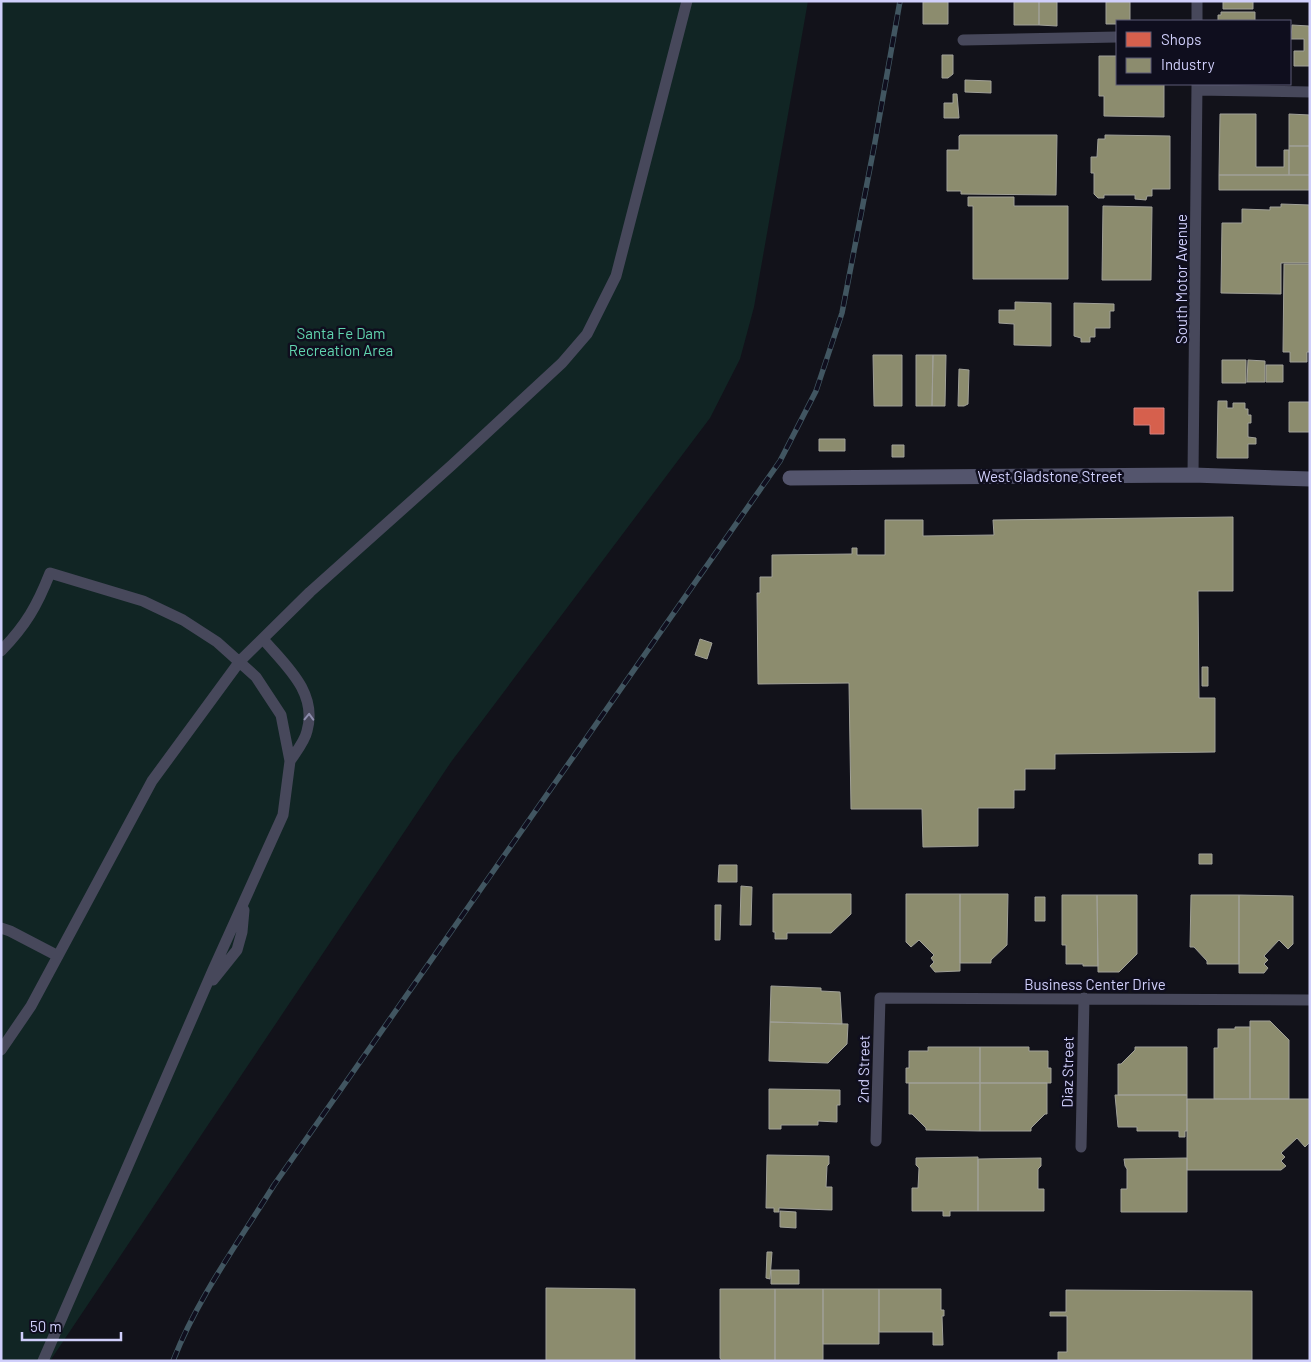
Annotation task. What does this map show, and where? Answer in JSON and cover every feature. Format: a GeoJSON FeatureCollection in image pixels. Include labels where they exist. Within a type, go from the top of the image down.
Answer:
{"type":"FeatureCollection","features":[{"type":"Feature","properties":{"kind":"street"},"geometry":{"type":"LineString","coordinates":[[1,1050],[31,1006],[152,781],[240,661],[310,592],[555,370],[587,334],[616,276],[688,1]]}},
{"type":"Feature","properties":{"kind":"street"},"geometry":{"type":"LineString","coordinates":[[1197,1],[1197,20]]}},
{"type":"Feature","properties":{"kind":"street"},"geometry":{"type":"LineString","coordinates":[[963,40],[1116,37]]}},
{"type":"Feature","properties":{"kind":"street"},"geometry":{"type":"LineString","coordinates":[[1197,87],[1310,92]]}},
{"type":"Feature","properties":{"kind":"street","name":"South Motor Avenue"},"geometry":{"type":"LineString","coordinates":[[1193,475],[1197,87]]}},
{"type":"Feature","properties":{"kind":"street","name":"West Gladstone Street"},"geometry":{"type":"LineString","coordinates":[[790,478],[1193,475],[1310,478]]}},
{"type":"Feature","properties":{"kind":"street"},"geometry":{"type":"LineString","coordinates":[[1,651],[18,634],[33,612],[50,573],[143,601],[183,620],[217,642],[256,677],[281,714],[290,761],[283,815],[244,904],[242,932],[237,950],[206,988],[43,1361]]}},
{"type":"Feature","properties":{"kind":"street"},"geometry":{"type":"LineString","coordinates":[[263,639],[298,680],[308,701],[310,720],[307,733],[290,761]]}},
{"type":"Feature","properties":{"kind":"street"},"geometry":{"type":"LineString","coordinates":[[1,928],[58,956]]}},
{"type":"Feature","properties":{"kind":"street","name":"Business Center Drive"},"geometry":{"type":"LineString","coordinates":[[880,998],[1310,1000]]}},
{"type":"Feature","properties":{"kind":"street","name":"2nd Street"},"geometry":{"type":"LineString","coordinates":[[876,1141],[880,998]]}},
{"type":"Feature","properties":{"kind":"street","name":"Diaz Street"},"geometry":{"type":"LineString","coordinates":[[1080,1147],[1084,998]]}},
{"type":"Feature","properties":{"kind":"green space","name":"Santa Fe Dam Recreation Area"},"geometry":{"type":"Polygon","coordinates":[[[1,1],[808,1],[754,307],[740,359],[710,418],[451,762],[50,1361],[1,1361],[1,1]]]}},
{"type":"Feature","properties":{"kind":"building: Shops"},"geometry":{"type":"Polygon","coordinates":[[[1134,408],[1164,408],[1164,434],[1150,434],[1150,425],[1134,425],[1134,408]]]}},
{"type":"Feature","properties":{"kind":"building: Industry"},"geometry":{"type":"Polygon","coordinates":[[[923,1],[948,1],[948,24],[923,24],[923,1]]]}},
{"type":"Feature","properties":{"kind":"building: Industry"},"geometry":{"type":"Polygon","coordinates":[[[1014,1],[1039,1],[1039,25],[1014,25],[1014,1]]]}},
{"type":"Feature","properties":{"kind":"building: Industry"},"geometry":{"type":"Polygon","coordinates":[[[1039,1],[1057,1],[1057,26],[1039,25],[1039,1]]]}},
{"type":"Feature","properties":{"kind":"building: Industry"},"geometry":{"type":"Polygon","coordinates":[[[1106,1],[1130,1],[1130,20],[1116,20],[1116,24],[1106,24],[1106,1]]]}},
{"type":"Feature","properties":{"kind":"building: Industry"},"geometry":{"type":"Polygon","coordinates":[[[1223,1],[1253,1],[1253,9],[1223,9],[1223,1]]]}},
{"type":"Feature","properties":{"kind":"building: Industry"},"geometry":{"type":"Polygon","coordinates":[[[1221,12],[1255,12],[1255,20],[1218,20],[1218,15],[1221,15],[1221,12]]]}},
{"type":"Feature","properties":{"kind":"building: Industry"},"geometry":{"type":"Polygon","coordinates":[[[1292,25],[1309,26],[1310,66],[1294,66],[1294,51],[1304,51],[1304,39],[1291,39],[1292,25]]]}},
{"type":"Feature","properties":{"kind":"building: Industry"},"geometry":{"type":"Polygon","coordinates":[[[942,55],[953,55],[953,74],[948,78],[942,78],[942,55]]]}},
{"type":"Feature","properties":{"kind":"building: Industry"},"geometry":{"type":"Polygon","coordinates":[[[1099,56],[1116,56],[1116,85],[1164,85],[1164,117],[1104,116],[1104,96],[1099,96],[1099,56]]]}},
{"type":"Feature","properties":{"kind":"building: Industry"},"geometry":{"type":"Polygon","coordinates":[[[965,80],[991,81],[991,93],[965,92],[965,80]]]}},
{"type":"Feature","properties":{"kind":"building: Industry"},"geometry":{"type":"Polygon","coordinates":[[[953,94],[957,94],[959,118],[944,118],[944,103],[953,103],[953,94]]]}},
{"type":"Feature","properties":{"kind":"building: Industry"},"geometry":{"type":"Polygon","coordinates":[[[1220,114],[1256,114],[1256,167],[1284,167],[1284,150],[1289,150],[1289,175],[1219,175],[1220,114]]]}},
{"type":"Feature","properties":{"kind":"building: Industry"},"geometry":{"type":"Polygon","coordinates":[[[1289,114],[1310,115],[1310,146],[1289,146],[1289,114]]]}},
{"type":"Feature","properties":{"kind":"building: Industry"},"geometry":{"type":"Polygon","coordinates":[[[960,135],[1057,135],[1056,195],[961,194],[961,191],[947,191],[947,150],[959,150],[960,135]]]}},
{"type":"Feature","properties":{"kind":"building: Industry"},"geometry":{"type":"Polygon","coordinates":[[[1105,135],[1170,136],[1170,189],[1152,189],[1152,196],[1147,196],[1146,200],[1135,199],[1135,195],[1104,195],[1104,198],[1098,198],[1094,194],[1094,173],[1091,173],[1091,157],[1097,157],[1098,139],[1105,139],[1105,135]]]}},
{"type":"Feature","properties":{"kind":"building: Industry"},"geometry":{"type":"Polygon","coordinates":[[[1289,146],[1310,146],[1310,175],[1289,175],[1289,146]]]}},
{"type":"Feature","properties":{"kind":"building: Industry"},"geometry":{"type":"Polygon","coordinates":[[[1219,175],[1310,175],[1310,190],[1219,190],[1219,175]]]}},
{"type":"Feature","properties":{"kind":"building: Industry"},"geometry":{"type":"Polygon","coordinates":[[[968,197],[1014,197],[1014,206],[1068,206],[1068,279],[973,279],[973,206],[968,206],[968,197]]]}},
{"type":"Feature","properties":{"kind":"building: Industry"},"geometry":{"type":"Polygon","coordinates":[[[1281,204],[1310,205],[1310,263],[1281,263],[1281,294],[1221,293],[1222,223],[1242,223],[1242,209],[1270,210],[1270,207],[1281,207],[1281,204]]]}},
{"type":"Feature","properties":{"kind":"building: Industry"},"geometry":{"type":"Polygon","coordinates":[[[1103,206],[1152,207],[1151,280],[1102,280],[1103,206]]]}},
{"type":"Feature","properties":{"kind":"building: Industry"},"geometry":{"type":"Polygon","coordinates":[[[1284,264],[1310,264],[1310,352],[1307,352],[1307,362],[1290,362],[1290,352],[1283,352],[1284,264]]]}},
{"type":"Feature","properties":{"kind":"building: Industry"},"geometry":{"type":"Polygon","coordinates":[[[1015,302],[1051,303],[1051,346],[1014,345],[1014,324],[999,323],[999,310],[1015,310],[1015,302]]]}},
{"type":"Feature","properties":{"kind":"building: Industry"},"geometry":{"type":"Polygon","coordinates":[[[1074,303],[1114,304],[1114,311],[1110,311],[1110,328],[1095,328],[1095,337],[1090,337],[1090,342],[1081,342],[1081,338],[1074,336],[1074,303]]]}},
{"type":"Feature","properties":{"kind":"building: Industry"},"geometry":{"type":"Polygon","coordinates":[[[873,355],[902,355],[902,406],[874,406],[873,355]]]}},
{"type":"Feature","properties":{"kind":"building: Industry"},"geometry":{"type":"Polygon","coordinates":[[[916,355],[933,355],[932,406],[916,406],[916,355]]]}},
{"type":"Feature","properties":{"kind":"building: Industry"},"geometry":{"type":"Polygon","coordinates":[[[933,355],[946,355],[945,406],[932,406],[933,355]]]}},
{"type":"Feature","properties":{"kind":"building: Industry"},"geometry":{"type":"Polygon","coordinates":[[[1222,360],[1246,360],[1246,383],[1222,383],[1222,360]]]}},
{"type":"Feature","properties":{"kind":"building: Industry"},"geometry":{"type":"Polygon","coordinates":[[[1248,360],[1265,361],[1265,382],[1247,382],[1248,360]]]}},
{"type":"Feature","properties":{"kind":"building: Industry"},"geometry":{"type":"Polygon","coordinates":[[[1266,365],[1283,365],[1283,382],[1266,382],[1266,365]]]}},
{"type":"Feature","properties":{"kind":"building: Industry"},"geometry":{"type":"Polygon","coordinates":[[[959,369],[969,370],[968,404],[964,406],[958,406],[959,369]]]}},
{"type":"Feature","properties":{"kind":"building: Industry"},"geometry":{"type":"Polygon","coordinates":[[[1218,401],[1227,401],[1227,408],[1233,408],[1233,403],[1245,403],[1248,415],[1251,415],[1251,423],[1248,423],[1248,437],[1256,438],[1256,444],[1248,444],[1248,458],[1217,458],[1218,401]]]}},
{"type":"Feature","properties":{"kind":"building: Industry"},"geometry":{"type":"Polygon","coordinates":[[[1289,402],[1310,402],[1310,432],[1289,432],[1289,402]]]}},
{"type":"Feature","properties":{"kind":"building: Industry"},"geometry":{"type":"Polygon","coordinates":[[[819,439],[845,439],[845,451],[819,451],[819,439]]]}},
{"type":"Feature","properties":{"kind":"building: Industry"},"geometry":{"type":"Polygon","coordinates":[[[892,445],[904,445],[904,457],[892,457],[892,445]]]}},
{"type":"Feature","properties":{"kind":"building: Industry"},"geometry":{"type":"Polygon","coordinates":[[[1233,517],[1233,591],[1198,591],[1199,698],[1215,698],[1215,752],[1055,754],[1055,769],[1025,769],[1025,790],[1014,790],[1014,808],[978,808],[978,846],[923,847],[922,809],[851,809],[849,683],[758,684],[757,593],[760,593],[760,577],[772,577],[772,555],[852,554],[852,548],[857,548],[857,555],[885,555],[885,520],[923,520],[923,536],[994,535],[993,520],[1233,517]]]}},
{"type":"Feature","properties":{"kind":"building: Industry"},"geometry":{"type":"Polygon","coordinates":[[[700,639],[712,643],[707,659],[695,655],[700,639]]]}},
{"type":"Feature","properties":{"kind":"building: Industry"},"geometry":{"type":"Polygon","coordinates":[[[1202,667],[1208,667],[1208,686],[1202,686],[1202,667]]]}},
{"type":"Feature","properties":{"kind":"building: Industry"},"geometry":{"type":"Polygon","coordinates":[[[1199,854],[1212,854],[1212,864],[1199,864],[1199,854]]]}},
{"type":"Feature","properties":{"kind":"building: Industry"},"geometry":{"type":"Polygon","coordinates":[[[719,865],[737,865],[737,882],[718,882],[719,865]]]}},
{"type":"Feature","properties":{"kind":"building: Industry"},"geometry":{"type":"Polygon","coordinates":[[[741,886],[752,887],[751,925],[740,925],[741,886]]]}},
{"type":"Feature","properties":{"kind":"building: Industry"},"geometry":{"type":"Polygon","coordinates":[[[773,894],[851,894],[851,914],[831,933],[787,933],[787,939],[775,939],[775,932],[773,932],[773,894]]]}},
{"type":"Feature","properties":{"kind":"building: Industry"},"geometry":{"type":"Polygon","coordinates":[[[906,894],[960,894],[960,971],[935,972],[930,966],[934,962],[931,958],[934,955],[919,940],[911,947],[906,942],[906,894]]]}},
{"type":"Feature","properties":{"kind":"building: Industry"},"geometry":{"type":"Polygon","coordinates":[[[960,894],[1008,894],[1007,945],[991,960],[991,963],[960,963],[960,894]]]}},
{"type":"Feature","properties":{"kind":"building: Industry"},"geometry":{"type":"Polygon","coordinates":[[[1062,895],[1097,895],[1098,966],[1066,964],[1066,945],[1062,945],[1062,895]]]}},
{"type":"Feature","properties":{"kind":"building: Industry"},"geometry":{"type":"Polygon","coordinates":[[[1097,895],[1137,895],[1137,954],[1119,972],[1098,972],[1097,895]]]}},
{"type":"Feature","properties":{"kind":"building: Industry"},"geometry":{"type":"Polygon","coordinates":[[[1191,895],[1239,895],[1239,964],[1207,964],[1207,961],[1194,947],[1190,947],[1191,895]]]}},
{"type":"Feature","properties":{"kind":"building: Industry"},"geometry":{"type":"Polygon","coordinates":[[[1239,895],[1293,896],[1293,944],[1288,949],[1279,940],[1264,956],[1268,960],[1264,964],[1268,968],[1264,973],[1239,973],[1239,895]]]}},
{"type":"Feature","properties":{"kind":"building: Industry"},"geometry":{"type":"Polygon","coordinates":[[[1035,897],[1045,897],[1045,921],[1035,921],[1035,897]]]}},
{"type":"Feature","properties":{"kind":"building: Industry"},"geometry":{"type":"Polygon","coordinates":[[[715,905],[721,905],[720,940],[715,940],[715,905]]]}},
{"type":"Feature","properties":{"kind":"building: Industry"},"geometry":{"type":"Polygon","coordinates":[[[771,986],[821,988],[821,991],[840,992],[842,1024],[770,1022],[771,986]]]}},
{"type":"Feature","properties":{"kind":"building: Industry"},"geometry":{"type":"Polygon","coordinates":[[[1250,1021],[1270,1021],[1289,1040],[1289,1099],[1250,1099],[1250,1021]]]}},
{"type":"Feature","properties":{"kind":"building: Industry"},"geometry":{"type":"Polygon","coordinates":[[[770,1022],[848,1024],[847,1044],[828,1063],[769,1061],[770,1022]]]}},
{"type":"Feature","properties":{"kind":"building: Industry"},"geometry":{"type":"Polygon","coordinates":[[[1235,1027],[1250,1027],[1250,1099],[1214,1099],[1214,1048],[1218,1048],[1218,1029],[1235,1029],[1235,1027]]]}},
{"type":"Feature","properties":{"kind":"building: Industry"},"geometry":{"type":"Polygon","coordinates":[[[928,1047],[980,1047],[980,1083],[906,1083],[906,1068],[909,1068],[909,1051],[928,1051],[928,1047]]]}},
{"type":"Feature","properties":{"kind":"building: Industry"},"geometry":{"type":"Polygon","coordinates":[[[980,1047],[1029,1047],[1029,1051],[1048,1051],[1048,1068],[1051,1068],[1051,1083],[980,1083],[980,1047]]]}},
{"type":"Feature","properties":{"kind":"building: Industry"},"geometry":{"type":"Polygon","coordinates":[[[1135,1047],[1187,1047],[1187,1095],[1118,1095],[1118,1064],[1121,1064],[1135,1050],[1135,1047]]]}},
{"type":"Feature","properties":{"kind":"building: Industry"},"geometry":{"type":"Polygon","coordinates":[[[909,1083],[980,1083],[980,1131],[926,1130],[912,1114],[909,1114],[909,1083]]]}},
{"type":"Feature","properties":{"kind":"building: Industry"},"geometry":{"type":"Polygon","coordinates":[[[980,1083],[1047,1083],[1047,1114],[1031,1128],[1031,1131],[980,1131],[980,1083]]]}},
{"type":"Feature","properties":{"kind":"building: Industry"},"geometry":{"type":"Polygon","coordinates":[[[769,1089],[840,1090],[840,1105],[837,1105],[837,1122],[818,1121],[818,1125],[781,1125],[781,1129],[769,1129],[769,1089]]]}},
{"type":"Feature","properties":{"kind":"building: Industry"},"geometry":{"type":"Polygon","coordinates":[[[1115,1095],[1187,1095],[1187,1131],[1185,1131],[1185,1137],[1179,1137],[1179,1131],[1137,1131],[1137,1127],[1118,1127],[1115,1095]]]}},
{"type":"Feature","properties":{"kind":"building: Industry"},"geometry":{"type":"Polygon","coordinates":[[[1187,1099],[1310,1099],[1310,1142],[1305,1147],[1297,1138],[1281,1153],[1285,1157],[1281,1161],[1286,1166],[1281,1170],[1187,1170],[1187,1099]]]}},
{"type":"Feature","properties":{"kind":"building: Industry"},"geometry":{"type":"Polygon","coordinates":[[[767,1155],[829,1156],[826,1187],[832,1187],[832,1210],[779,1208],[779,1212],[774,1212],[774,1208],[766,1208],[767,1155]]]}},
{"type":"Feature","properties":{"kind":"building: Industry"},"geometry":{"type":"Polygon","coordinates":[[[978,1157],[978,1211],[950,1211],[950,1216],[943,1216],[943,1211],[912,1211],[912,1188],[918,1188],[919,1168],[916,1165],[916,1158],[978,1157]]]}},
{"type":"Feature","properties":{"kind":"building: Industry"},"geometry":{"type":"Polygon","coordinates":[[[1041,1158],[1041,1166],[1038,1169],[1038,1189],[1044,1189],[1044,1211],[978,1211],[978,1159],[1041,1158]]]}},
{"type":"Feature","properties":{"kind":"building: Industry"},"geometry":{"type":"Polygon","coordinates":[[[1187,1158],[1187,1212],[1121,1212],[1121,1189],[1127,1189],[1127,1169],[1124,1159],[1187,1158]]]}},
{"type":"Feature","properties":{"kind":"building: Industry"},"geometry":{"type":"Polygon","coordinates":[[[780,1211],[796,1212],[796,1228],[780,1227],[780,1211]]]}},
{"type":"Feature","properties":{"kind":"building: Industry"},"geometry":{"type":"Polygon","coordinates":[[[767,1252],[772,1252],[770,1279],[766,1278],[767,1252]]]}},
{"type":"Feature","properties":{"kind":"building: Industry"},"geometry":{"type":"Polygon","coordinates":[[[771,1270],[799,1270],[799,1284],[771,1284],[771,1270]]]}},
{"type":"Feature","properties":{"kind":"building: Industry"},"geometry":{"type":"Polygon","coordinates":[[[546,1288],[635,1289],[635,1361],[546,1361],[546,1288]]]}},
{"type":"Feature","properties":{"kind":"building: Industry"},"geometry":{"type":"Polygon","coordinates":[[[720,1289],[775,1289],[775,1361],[722,1361],[720,1358],[720,1289]]]}},
{"type":"Feature","properties":{"kind":"building: Industry"},"geometry":{"type":"Polygon","coordinates":[[[775,1289],[823,1289],[823,1361],[775,1361],[775,1289]]]}},
{"type":"Feature","properties":{"kind":"building: Industry"},"geometry":{"type":"Polygon","coordinates":[[[823,1289],[879,1289],[879,1344],[823,1344],[823,1289]]]}},
{"type":"Feature","properties":{"kind":"building: Industry"},"geometry":{"type":"Polygon","coordinates":[[[879,1289],[941,1289],[941,1310],[944,1310],[944,1316],[942,1316],[943,1345],[933,1345],[933,1332],[879,1332],[879,1289]]]}},
{"type":"Feature","properties":{"kind":"building: Industry"},"geometry":{"type":"Polygon","coordinates":[[[1066,1290],[1252,1291],[1252,1361],[1058,1361],[1058,1352],[1067,1352],[1067,1316],[1050,1316],[1050,1312],[1066,1312],[1066,1290]]]}},
{"type":"Feature","properties":{"kind":"railway"},"geometry":{"type":"LineString","coordinates":[[173,1361],[206,1292],[274,1185],[780,461],[816,391],[842,313],[900,1]]}}]}
